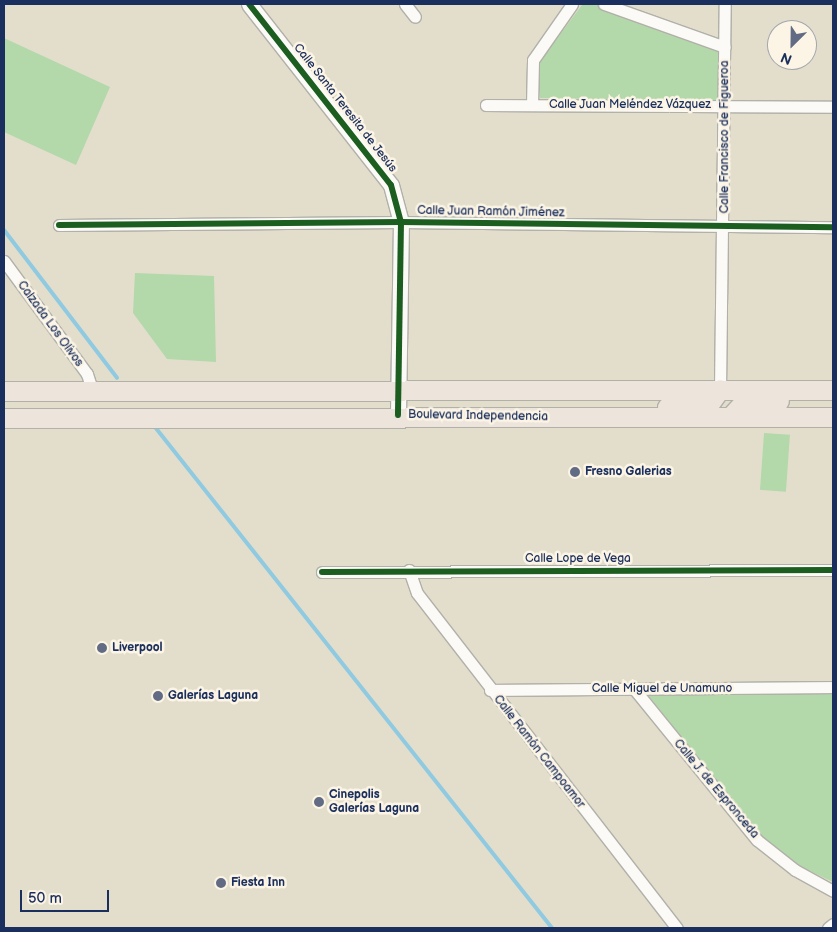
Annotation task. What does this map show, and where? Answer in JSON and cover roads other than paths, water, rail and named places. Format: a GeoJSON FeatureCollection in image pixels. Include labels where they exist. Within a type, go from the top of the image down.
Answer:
{"type":"FeatureCollection","features":[{"type":"Feature","properties":{"kind":"main road"},"geometry":{"type":"LineString","coordinates":[[4,391],[398,388],[833,390]]}},
{"type":"Feature","properties":{"kind":"main road"},"geometry":{"type":"LineString","coordinates":[[142,416],[126,412],[121,399],[214,389]]}},
{"type":"Feature","properties":{"kind":"main road"},"geometry":{"type":"LineString","coordinates":[[612,418],[710,403],[720,390]]}},
{"type":"Feature","properties":{"kind":"main road"},"geometry":{"type":"LineString","coordinates":[[730,417],[742,404],[794,400],[806,390]]}},
{"type":"Feature","properties":{"kind":"main road","name":"Boulevard Independencia"},"geometry":{"type":"LineString","coordinates":[[4,418],[398,415],[612,418],[833,417]]}},
{"type":"Feature","properties":{"kind":"street"},"geometry":{"type":"LineString","coordinates":[[405,4],[415,17]]}},
{"type":"Feature","properties":{"kind":"street"},"geometry":{"type":"LineString","coordinates":[[532,105],[533,60],[572,4]]}},
{"type":"Feature","properties":{"kind":"street"},"geometry":{"type":"LineString","coordinates":[[604,4],[726,46]]}},
{"type":"Feature","properties":{"kind":"street","name":"Calle Francisco de Figueroa"},"geometry":{"type":"LineString","coordinates":[[720,390],[726,105],[725,4]]}},
{"type":"Feature","properties":{"kind":"street","name":"Calle Santa Teresita de Jesús"},"geometry":{"type":"LineString","coordinates":[[254,5],[391,184],[401,222],[398,415]]}},
{"type":"Feature","properties":{"kind":"street","name":"Calle Juan Meléndez Vázquez"},"geometry":{"type":"LineString","coordinates":[[486,105],[833,106]]}},
{"type":"Feature","properties":{"kind":"street","name":"Calle Juan Ramón Jiménez"},"geometry":{"type":"LineString","coordinates":[[59,224],[401,222],[833,227]]}},
{"type":"Feature","properties":{"kind":"street","name":"Calzada Los Olivos"},"geometry":{"type":"LineString","coordinates":[[4,261],[87,374],[92,389]]}},
{"type":"Feature","properties":{"kind":"street","name":"Calle Lope de Vega"},"geometry":{"type":"LineString","coordinates":[[322,572],[409,570],[833,570]]}},
{"type":"Feature","properties":{"kind":"street","name":"Calle Ramón Campoamor"},"geometry":{"type":"LineString","coordinates":[[409,570],[418,593],[490,690],[678,928]]}},
{"type":"Feature","properties":{"kind":"street","name":"Calle Miguel de Unamuno"},"geometry":{"type":"LineString","coordinates":[[490,690],[833,688]]}},
{"type":"Feature","properties":{"kind":"street","name":"Calle J. de Espronceda"},"geometry":{"type":"LineString","coordinates":[[635,690],[757,840],[795,870],[833,891]]}},
{"type":"Feature","properties":{"kind":"street"},"geometry":{"type":"LineString","coordinates":[[828,928],[833,924]]}},
{"type":"Feature","properties":{"kind":"waterway"},"geometry":{"type":"LineString","coordinates":[[4,230],[117,378]]}},
{"type":"Feature","properties":{"kind":"waterway"},"geometry":{"type":"LineString","coordinates":[[155,427],[552,928]]}},
{"type":"Feature","properties":{"kind":"place","name":"Fresno Galerias"},"geometry":{"type":"Point","coordinates":[575,472]}},
{"type":"Feature","properties":{"kind":"place","name":"Liverpool"},"geometry":{"type":"Point","coordinates":[102,648]}},
{"type":"Feature","properties":{"kind":"place","name":"Galerías Laguna"},"geometry":{"type":"Point","coordinates":[158,696]}},
{"type":"Feature","properties":{"kind":"place","name":"Cinepolis Galerías Laguna"},"geometry":{"type":"Point","coordinates":[319,802]}},
{"type":"Feature","properties":{"kind":"place","name":"Fiesta Inn"},"geometry":{"type":"Point","coordinates":[221,883]}}]}
